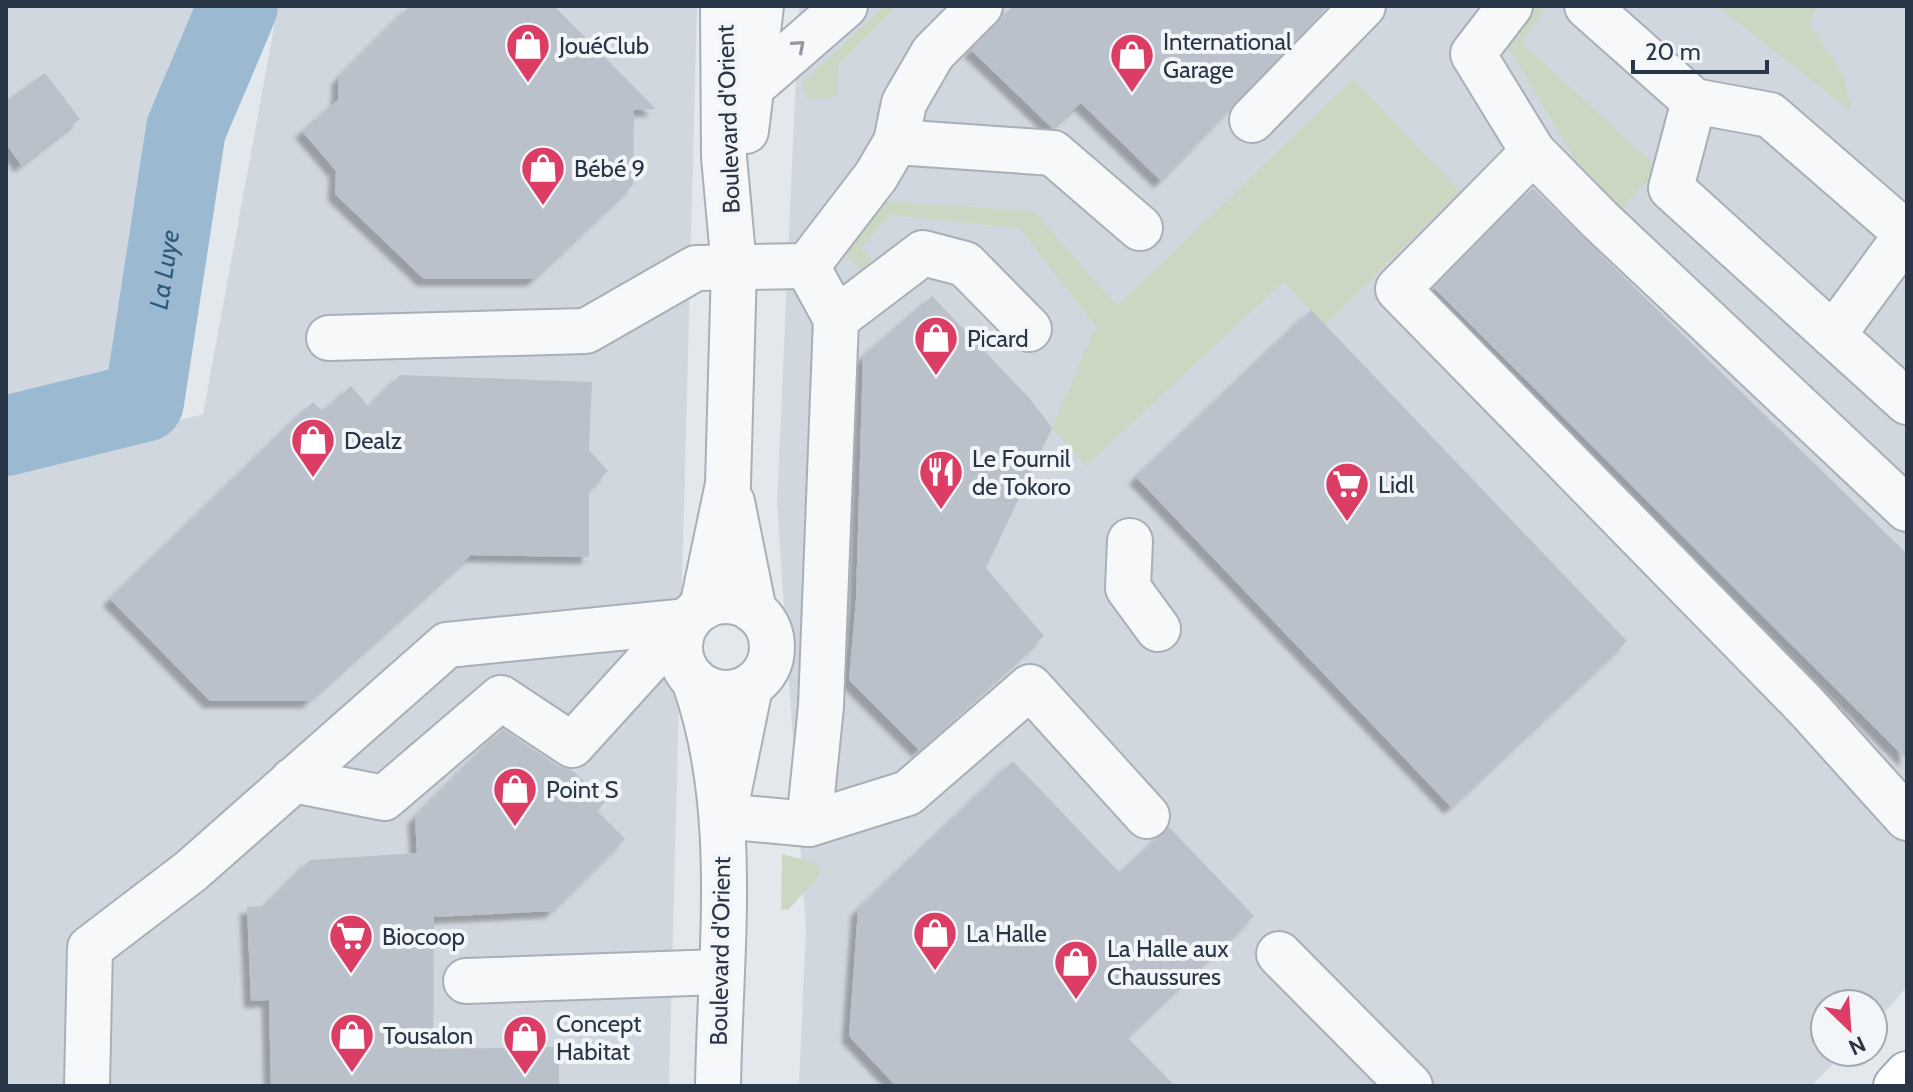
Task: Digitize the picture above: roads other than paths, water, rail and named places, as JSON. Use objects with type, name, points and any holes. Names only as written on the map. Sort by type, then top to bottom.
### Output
[{"type":"main road","points":[[1896,1086],[1907,1074]]},
{"type":"street","name":"Boulevard d'Orient","points":[[723,6],[724,157],[733,250]]},
{"type":"street","name":"Boulevard d'Orient","points":[[754,611],[728,484],[733,250],[761,6]]},
{"type":"street","points":[[753,86],[845,6]]},
{"type":"street","points":[[807,266],[876,176],[896,142],[904,103],[933,53],[980,6]]},
{"type":"street","points":[[1252,120],[1363,6]]},
{"type":"street","points":[[1510,6],[1473,54],[1533,152],[1610,230],[1907,509]]},
{"type":"street","points":[[1587,6],[1694,101],[1770,115],[1907,234],[1833,335]]},
{"type":"street","points":[[1694,101],[1671,188],[1907,402]]},
{"type":"street","points":[[896,142],[1053,153],[1140,228]]},
{"type":"street","points":[[1533,152],[1398,289],[1806,706],[1907,818]]},
{"type":"street","points":[[329,338],[586,331],[733,250],[807,266],[836,319],[821,706],[809,824]]},
{"type":"street","points":[[836,319],[923,253],[965,264],[1029,329]]},
{"type":"street","name":"Boulevard d'Orient","points":[[695,614],[728,484]]},
{"type":"street","points":[[1130,541],[1128,588],[1158,629]]},
{"type":"street","points":[[87,1086],[90,948],[191,871],[447,645],[502,641],[695,614],[728,600],[754,611],[771,634],[772,649],[769,664],[750,687],[727,694],[703,688],[676,667],[502,641]]},
{"type":"street","points":[[293,780],[384,798],[501,698],[572,745],[676,667],[680,641],[695,614]]},
{"type":"street","name":"Boulevard d'Orient","points":[[676,667],[707,719],[723,816]]},
{"type":"street","name":"Boulevard d'Orient","points":[[718,1086],[723,816],[750,687]]},
{"type":"street","points":[[723,816],[809,824],[908,793],[1030,687],[1147,816]]},
{"type":"street","points":[[1279,954],[1410,1086]]},
{"type":"street","points":[[466,981],[719,972]]},
{"type":"waterway","name":"La Luye","points":[[6,436],[144,402],[186,129],[238,6]]},
{"type":"place","name":"JouéClub","points":[[528,84]]},
{"type":"place","name":"International Garage","points":[[1132,94]]},
{"type":"place","name":"Bébé 9","points":[[543,207]]},
{"type":"place","name":"Picard","points":[[936,377]]},
{"type":"place","name":"Dealz","points":[[313,479]]},
{"type":"place","name":"Le Fournil de Tokoro","points":[[941,511]]},
{"type":"place","name":"Lidl","points":[[1347,523]]},
{"type":"place","name":"Point S","points":[[515,828]]},
{"type":"place","name":"La Halle","points":[[935,972]]},
{"type":"place","name":"Biocoop","points":[[351,975]]},
{"type":"place","name":"La Halle aux Chaussures","points":[[1076,1001]]},
{"type":"place","name":"Tousalon","points":[[352,1074]]},
{"type":"place","name":"Concept Habitat","points":[[525,1076]]}]
